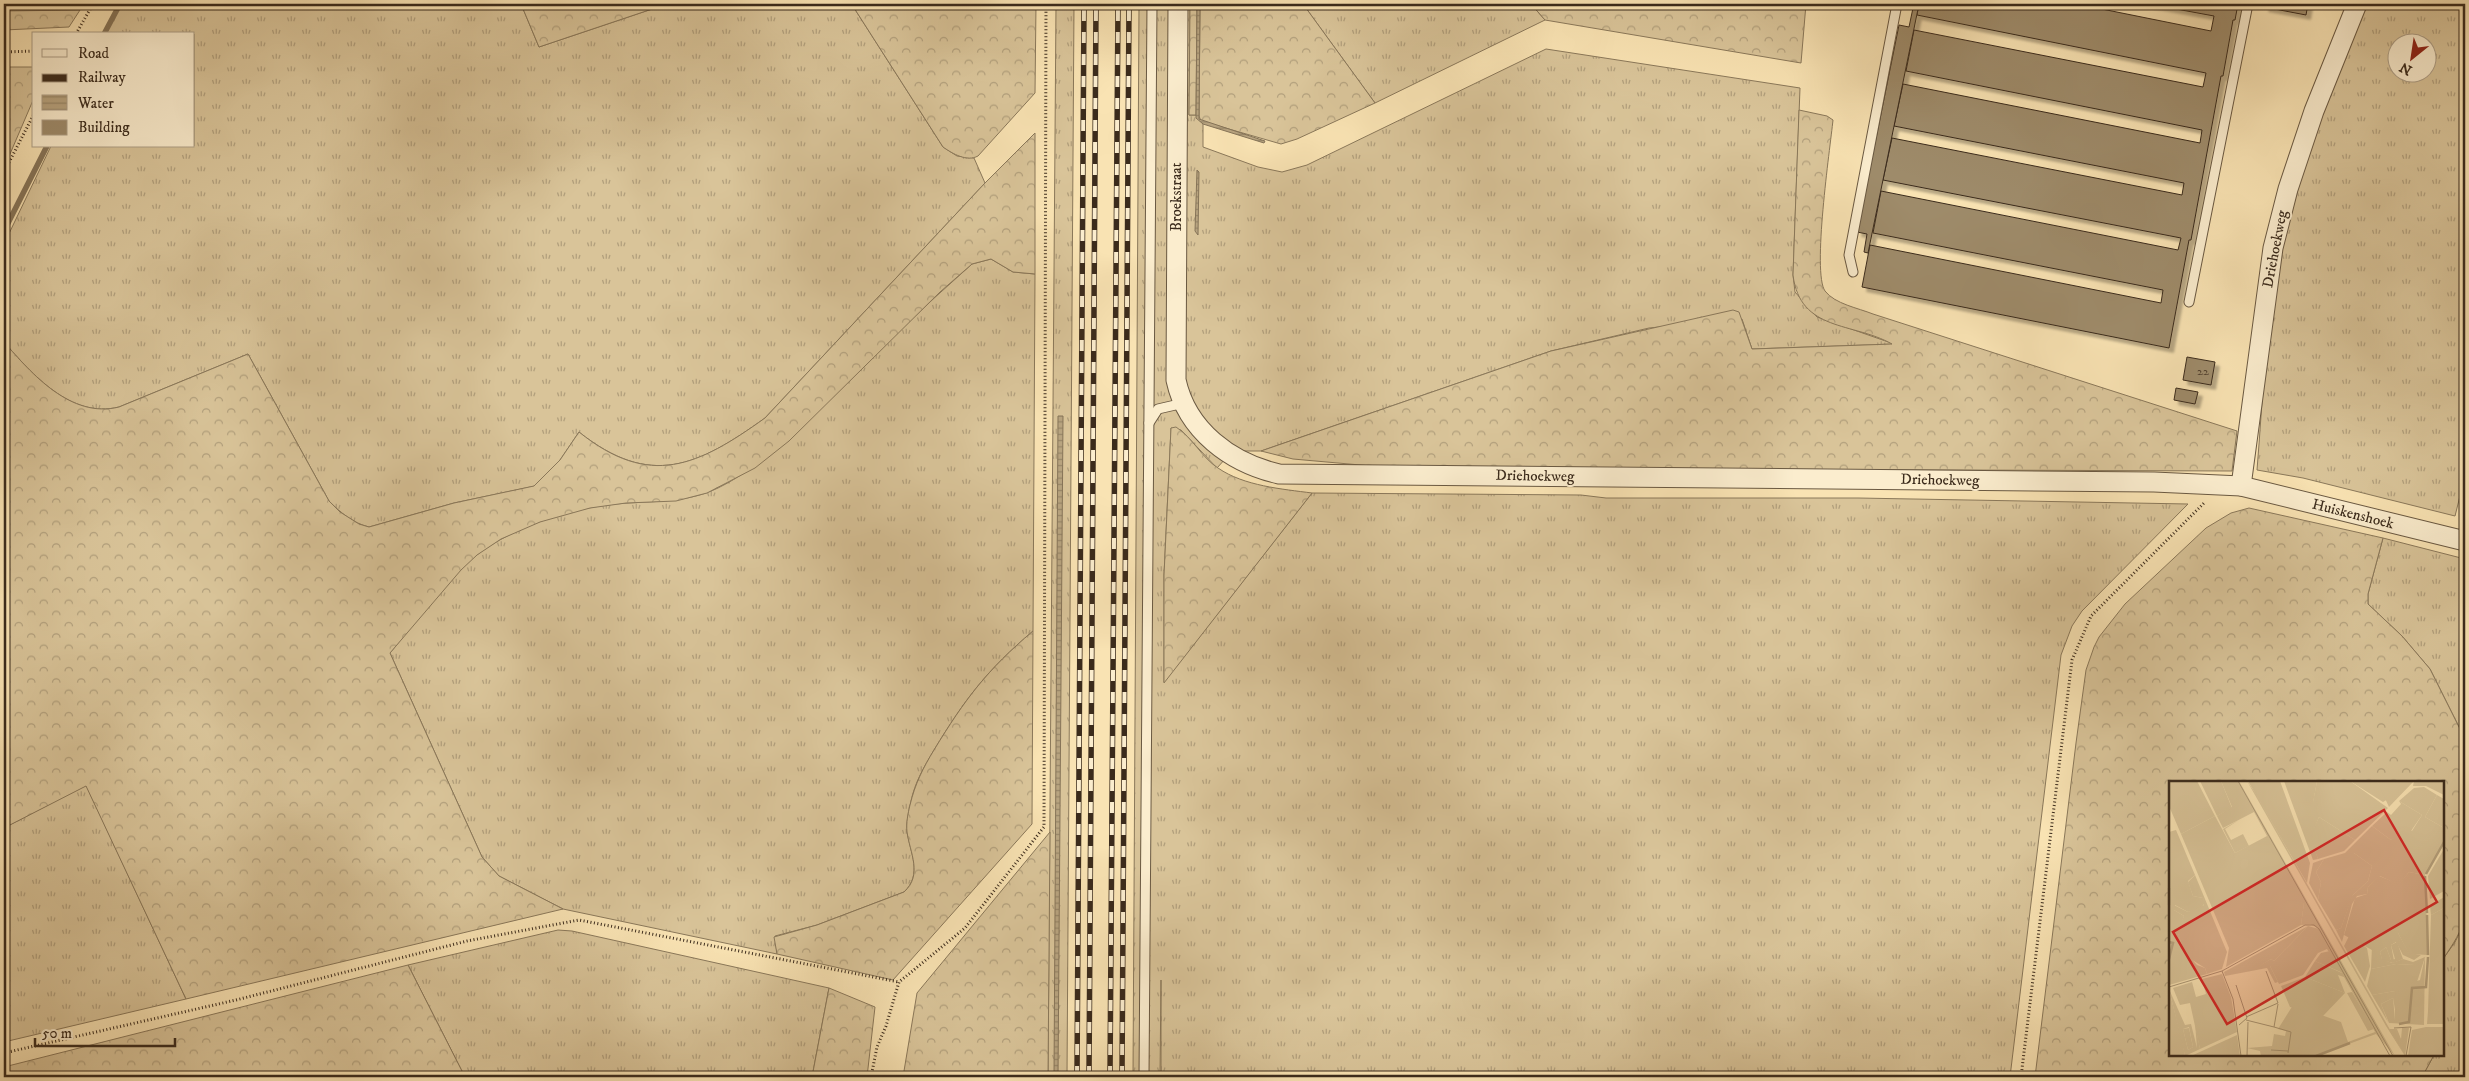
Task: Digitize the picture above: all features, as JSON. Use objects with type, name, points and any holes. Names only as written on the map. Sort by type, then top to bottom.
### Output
[{"type":"street","name":"Broekstraat","points":[[1178,4],[1175,368],[1181,397]]},
{"type":"street","name":"Driehoekweg","points":[[1181,397],[1202,431],[1229,455],[1256,469],[1279,474],[2144,482],[2240,486],[2273,248],[2288,189],[2314,111],[2357,4]]},
{"type":"street","name":"Huiskenshoek","points":[[2240,486],[2465,541]]},
{"type":"lane","points":[[1144,1077],[1152,4]]},
{"type":"lane","points":[[1853,272],[1849,255],[1898,4]]},
{"type":"lane","points":[[2189,302],[2248,4]]},
{"type":"lane","points":[[1148,431],[1150,420],[1158,409],[1181,397]]},
{"type":"path","points":[[77,32],[93,4]]},
{"type":"path","points":[[871,1077],[877,1047],[886,1026],[899,982],[965,928],[1044,826],[1046,632],[1046,4]]},
{"type":"path","points":[[4,52],[32,51]]},
{"type":"path","points":[[4,172],[32,118]]},
{"type":"path","points":[[2021,1077],[2072,660],[2091,616],[2210,498]]},
{"type":"path","points":[[4,1053],[236,1000],[467,941],[579,920],[899,982]]},
{"type":"green space","points":[[4,4],[83,4],[80,10],[4,11]]},
{"type":"green space","points":[[121,4],[521,4],[539,47],[667,4],[853,4],[943,147],[957,156],[974,158],[985,183],[765,418],[718,448],[696,459],[674,464],[652,465],[629,461],[605,450],[579,432],[560,460],[535,486],[454,503],[369,527],[348,517],[329,501],[248,354],[119,407],[101,409],[69,400],[54,391],[40,380],[4,342],[4,244],[50,148],[195,148],[195,32],[107,32]]},
{"type":"green space","points":[[521,4],[667,4],[539,47]]},
{"type":"green space","points":[[853,4],[1036,4],[1035,93],[978,156],[965,158],[956,155],[943,147]]},
{"type":"green space","points":[[1056,4],[1074,4],[1067,1077],[1048,1077]]},
{"type":"green space","points":[[1139,4],[1174,4],[1171,368],[1226,458],[1217,468],[1181,430],[1171,428],[1164,575],[1164,682],[1312,493],[1581,495],[1606,498],[1858,498],[2188,504],[2082,611],[2072,626],[2061,655],[2010,1077],[1161,1077],[1161,980],[1160,1077],[1133,1077]]},
{"type":"green space","points":[[1182,4],[1190,4],[1189,115],[1196,115],[1203,124],[1203,147],[1258,167],[1282,172],[1307,165],[1546,49],[1800,88],[1793,275],[1795,292],[1817,317],[1894,344],[1752,349],[1742,319],[1649,328],[1551,351],[1261,451],[1232,451],[1223,445],[1183,389]]},
{"type":"green space","points":[[1190,4],[1197,4],[1196,115],[1189,115]]},
{"type":"green space","points":[[1200,4],[1303,4],[1375,103],[1297,139],[1281,144],[1201,121],[1199,116]]},
{"type":"green space","points":[[1303,4],[1531,4],[1545,20],[1375,103]]},
{"type":"green space","points":[[1531,4],[1806,4],[1801,63],[1545,20]]},
{"type":"green space","points":[[2366,4],[2465,4],[2465,476],[2455,516],[2303,478],[2257,470],[2268,335],[2280,255],[2297,191],[2329,97]]},
{"type":"green space","points":[[80,10],[69,27],[4,30],[4,11]]},
{"type":"green space","points":[[4,67],[32,67],[32,103],[4,168]]},
{"type":"green space","points":[[1799,110],[1827,116],[1833,120],[1823,209],[1820,260],[1821,279],[1825,291],[1829,295],[1841,302],[1873,314],[2237,431],[2232,471],[1394,468],[1293,459],[1261,451],[1551,351],[1733,310],[1739,312],[1752,349],[1892,344],[1877,337],[1830,323],[1817,316],[1806,307],[1798,293],[1793,275]]},
{"type":"green space","points":[[1035,133],[1035,274],[1013,272],[991,259],[972,264],[940,292],[789,441],[755,468],[707,493],[676,501],[626,503],[590,508],[540,522],[501,539],[477,555],[461,570],[390,653],[482,857],[499,876],[563,909],[186,999],[86,786],[4,828],[4,342],[40,380],[54,391],[69,400],[101,409],[119,407],[248,354],[329,501],[340,512],[359,524],[369,527],[454,503],[534,486],[560,460],[579,432],[605,450],[629,461],[651,465],[674,464],[695,459],[741,435],[765,418],[985,183]]},
{"type":"green space","points":[[991,259],[1013,272],[1035,274],[1033,631],[1002,659],[967,700],[945,732],[920,775],[913,794],[907,824],[914,863],[913,878],[910,885],[904,892],[817,925],[775,936],[777,954],[563,909],[499,876],[482,857],[390,653],[455,575],[478,554],[507,536],[556,516],[607,505],[677,500],[705,493],[734,480],[762,460],[788,437],[972,264]]},
{"type":"green space","points":[[1176,427],[1212,464],[1228,474],[1264,486],[1312,493],[1164,683],[1164,575],[1171,428]]},
{"type":"green space","points":[[2249,508],[2383,538],[2368,594],[2368,604],[2402,636],[2430,669],[2465,739],[2465,914],[2454,943],[2444,958],[2444,781],[2169,781],[2169,1056],[2433,1056],[2422,1077],[2035,1077],[2086,670],[2099,637],[2125,604],[2206,528],[2231,513]]},
{"type":"green space","points":[[2383,538],[2465,559],[2465,739],[2430,669],[2402,636],[2368,604],[2368,594]]},
{"type":"green space","points":[[1033,631],[1032,824],[893,980],[777,954],[774,937],[817,925],[904,892],[910,885],[913,878],[914,864],[907,832],[907,818],[914,790],[923,770],[945,732],[978,686],[1002,659]]},
{"type":"green space","points":[[86,785],[186,999],[4,1042],[4,828]]},
{"type":"green space","points":[[1050,832],[1048,1077],[903,1077],[917,993]]},
{"type":"green space","points":[[2465,914],[2465,1077],[2422,1077],[2433,1056],[2444,1056],[2444,958],[2463,926]]},
{"type":"green space","points":[[558,930],[572,931],[829,988],[812,1077],[465,1077],[408,965]]},
{"type":"green space","points":[[408,965],[465,1077],[4,1077],[4,1067]]},
{"type":"green space","points":[[829,988],[875,1007],[867,1077],[812,1077]]},
{"type":"water","points":[[1197,4],[1200,4],[1199,119],[1265,141],[1264,143],[1203,124],[1196,118]]},
{"type":"water","points":[[1197,170],[1199,172],[1198,235],[1195,231]]},
{"type":"water","points":[[1058,416],[1063,416],[1058,1077],[1054,1077]]},
{"type":"building","points":[[1919,4],[2077,4],[2211,31],[2214,16],[2149,4],[2238,4],[2235,20],[2233,20],[2223,76],[2221,76],[2169,348],[1862,287],[1870,245],[2161,303],[2163,290],[1873,233],[1881,191],[2178,250],[2181,238],[1883,180],[1892,138],[2182,195],[2184,183],[1894,126],[1903,84],[2200,143],[2202,130],[1906,71],[1914,30],[2203,87],[2206,73],[1917,15]]},
{"type":"building","points":[[2265,4],[2308,4],[2306,15],[2264,7]]},
{"type":"building","points":[[1913,8],[1918,9],[1868,253],[1864,252],[1867,234],[1857,232],[1899,25],[1909,27]]},
{"type":"building","points":[[2187,357],[2215,362],[2211,385],[2183,380]]},
{"type":"building","points":[[2176,388],[2198,392],[2195,404],[2174,400]]},
{"type":"waterway","points":[[105,32],[120,4]]},
{"type":"waterway","points":[[4,231],[46,148]]},
{"type":"railway","points":[[1077,1077],[1084,4]]},
{"type":"railway","points":[[1089,1077],[1096,4]]},
{"type":"railway","points":[[1110,1077],[1118,4]]},
{"type":"railway","points":[[1122,1077],[1129,4]]}]
